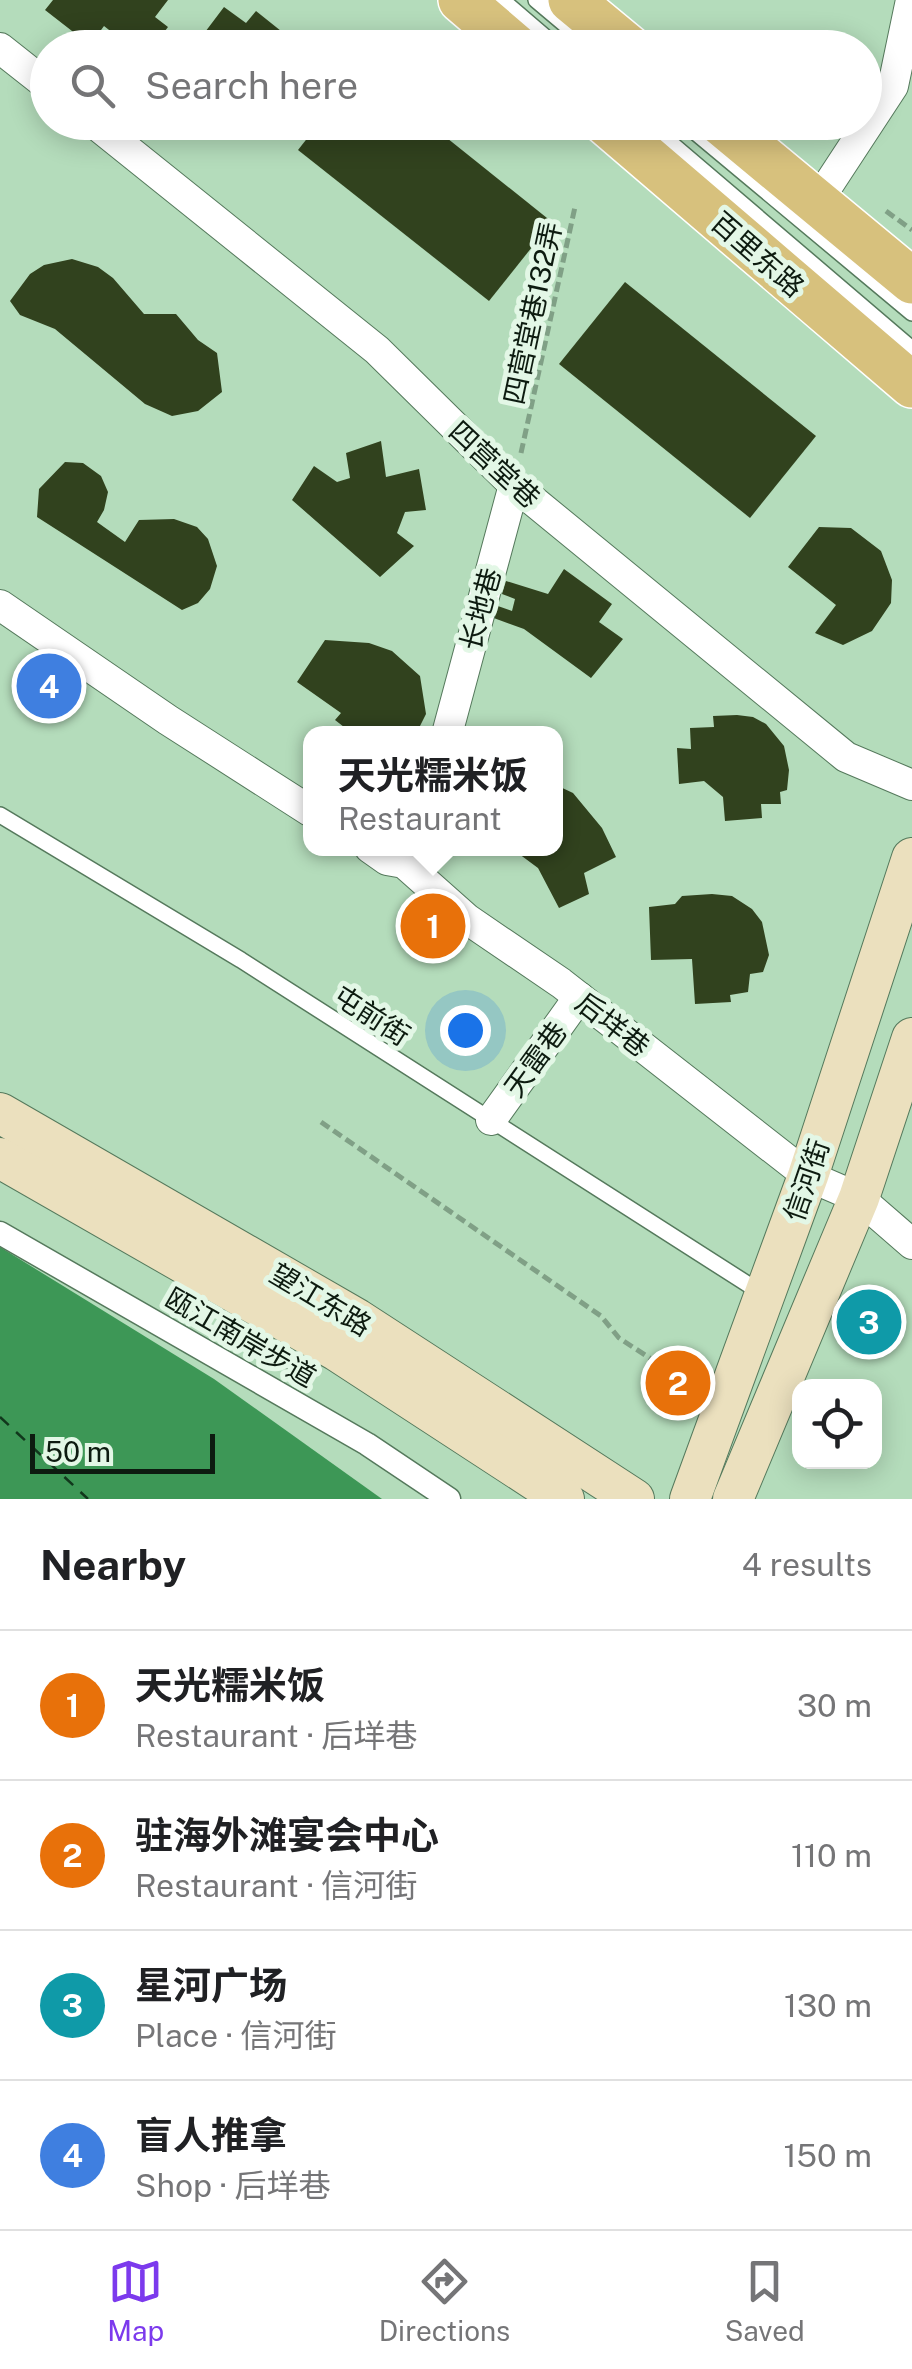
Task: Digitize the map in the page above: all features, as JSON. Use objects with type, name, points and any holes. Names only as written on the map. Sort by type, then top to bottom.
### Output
[{"type":"main road","points":[[462,0],[496,30]]},
{"type":"main road","points":[[570,0],[606,30]]},
{"type":"main road","name":"百里东路","points":[[626,140],[912,385]]},
{"type":"main road","points":[[742,140],[912,281]]},
{"type":"main road","name":"信河街","points":[[690,1499],[808,1176],[912,858]]},
{"type":"main road","name":"信河街","points":[[733,1499],[859,1198],[912,1038]]},
{"type":"main road","name":"望江东路","points":[[0,1114],[357,1319],[634,1499]]},
{"type":"main road","name":"望江东路","points":[[0,1158],[337,1351],[564,1499]]},
{"type":"street","points":[[882,104],[894,86],[911,0]]},
{"type":"street","points":[[0,48],[30,72]]},
{"type":"street","name":"四营堂巷","points":[[114,140],[377,350],[514,485],[846,758],[912,785]]},
{"type":"street","points":[[818,202],[859,140]]},
{"type":"street","name":"长地巷","points":[[449,726],[514,485]]},
{"type":"street","points":[[0,606],[303,807]]},
{"type":"street","name":"后垟巷","points":[[381,856],[387,860],[409,856],[467,920],[579,997],[808,1176],[859,1198],[912,1244]]},
{"type":"street","name":"天雷巷","points":[[492,1120],[579,997]]},
{"type":"street","name":"瓯江南岸步道","points":[[0,1233],[367,1444],[449,1499]]},
{"type":"lane","points":[[502,0],[537,30]]},
{"type":"lane","points":[[536,0],[572,30]]},
{"type":"lane","points":[[667,140],[912,349]]},
{"type":"lane","points":[[705,140],[912,312]]},
{"type":"lane","name":"屯前街","points":[[0,815],[241,960],[765,1295]]},
{"type":"path","name":"四营堂巷132弄","points":[[514,485],[575,207]]},
{"type":"path","points":[[321,1122],[602,1316],[619,1338],[724,1406]]},
{"type":"shaded area","points":[[0,1247],[214,1379],[382,1499],[0,1499]]},
{"type":"building","points":[[53,0],[168,0],[155,17],[168,27],[71,30],[45,10]]},
{"type":"building","points":[[224,7],[246,23],[256,11],[280,30],[207,30]]},
{"type":"building","points":[[306,140],[450,140],[552,222],[489,301],[298,150]]},
{"type":"building","points":[[72,259],[98,267],[113,278],[144,314],[176,314],[198,340],[217,353],[222,392],[198,411],[172,416],[145,404],[55,329],[20,315],[10,301],[30,274],[44,265]]},
{"type":"building","points":[[625,282],[816,436],[750,518],[559,364]]},
{"type":"building","points":[[381,441],[386,477],[419,469],[426,510],[405,512],[397,533],[414,546],[380,577],[292,500],[314,466],[337,482],[350,478],[346,453]]},
{"type":"building","points":[[65,462],[83,463],[101,476],[108,492],[97,522],[125,542],[139,520],[174,519],[197,527],[208,539],[217,566],[210,589],[198,603],[182,610],[37,517],[39,489]]},
{"type":"building","points":[[819,527],[851,528],[881,551],[892,580],[891,603],[872,631],[843,645],[815,633],[836,605],[788,567]]},
{"type":"building","points":[[564,569],[612,604],[599,622],[623,639],[591,678],[524,629],[491,617],[495,605],[512,611],[515,599],[502,594],[506,581],[548,594]]},
{"type":"building","points":[[325,640],[369,643],[392,651],[420,676],[426,714],[420,726],[343,726],[335,720],[341,713],[297,682]]},
{"type":"building","points":[[737,715],[766,724],[784,746],[789,770],[787,790],[780,792],[781,804],[761,804],[762,818],[725,821],[723,797],[704,781],[679,784],[677,748],[691,749],[690,728],[714,727],[713,716]]},
{"type":"building","points":[[563,788],[573,793],[602,828],[616,857],[584,873],[589,894],[559,908],[538,868],[522,856],[563,856]]},
{"type":"building","points":[[682,896],[732,896],[752,909],[762,922],[769,955],[763,972],[750,974],[748,992],[730,995],[731,1002],[695,1004],[692,959],[651,960],[649,907],[675,904]]},
{"type":"ferry route","points":[[0,1417],[88,1499]]},
{"type":"place","name":"盲人推拿","points":[[49,686]]},
{"type":"place","name":"天光糯米饭","points":[[433,926]]},
{"type":"place","name":"星河广场","points":[[869,1322]]},
{"type":"place","name":"驻海外滩宴会中心","points":[[678,1383]]}]
